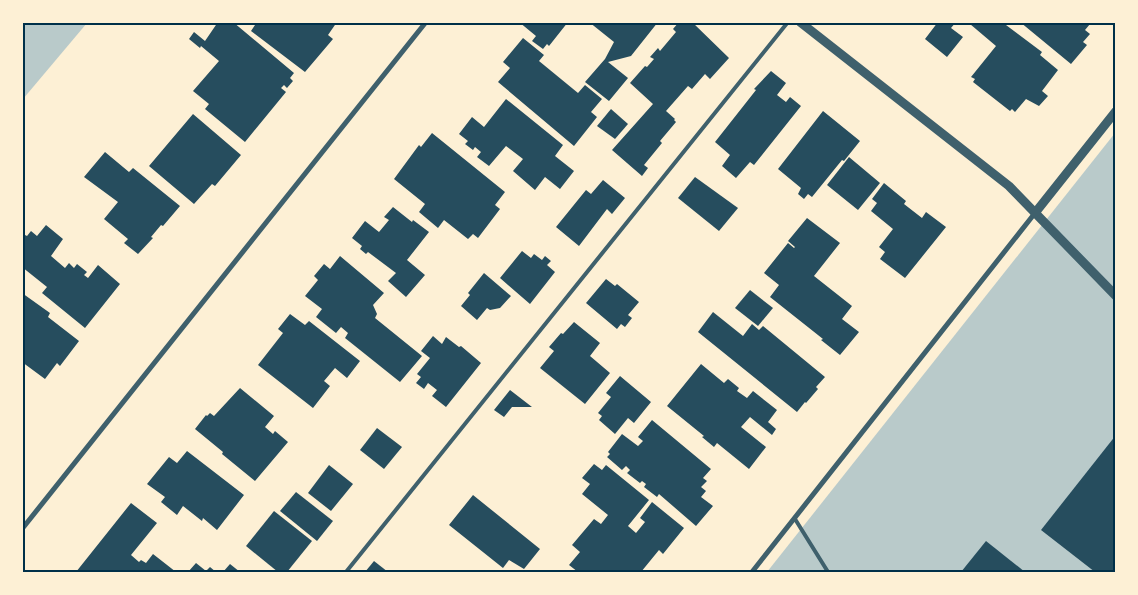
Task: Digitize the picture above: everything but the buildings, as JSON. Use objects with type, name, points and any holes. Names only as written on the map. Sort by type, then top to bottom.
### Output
[{"type":"street","points":[[22,529],[426,22]]},
{"type":"street","points":[[800,22],[1009,186],[1116,296]]},
{"type":"street","points":[[752,572],[1116,111]]},
{"type":"lane","points":[[346,572],[788,22]]},
{"type":"lane","points":[[795,518],[828,572]]},
{"type":"shaded area","points":[[22,23],[87,23],[23,99]]},
{"type":"shaded area","points":[[1115,133],[1115,572],[767,572]]}]
